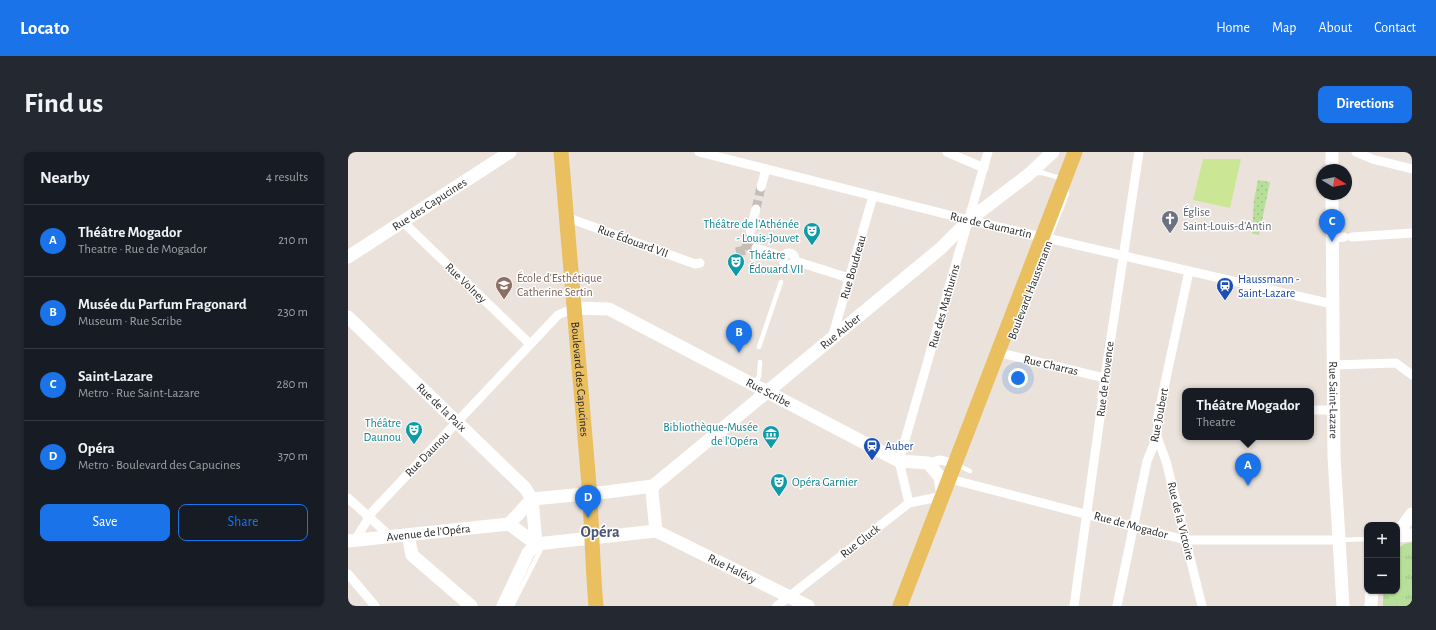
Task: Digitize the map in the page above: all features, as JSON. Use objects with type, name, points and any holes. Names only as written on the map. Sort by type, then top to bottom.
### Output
[{"type":"main road","name":"Rue des Capucines","points":[[348,257],[510,152]]},
{"type":"main road","name":"Boulevard des Capucines","points":[[561,152],[590,494],[592,538],[591,556],[596,606]]},
{"type":"main road","name":"Rue Auber","points":[[653,486],[766,391],[940,249],[969,220],[1028,175],[1053,152]]},
{"type":"main road","name":"Boulevard Haussmann","points":[[900,606],[982,396],[1003,353],[1047,240],[1065,179],[1075,152]]},
{"type":"main road","points":[[1332,152],[1332,164]]},
{"type":"main road","name":"Rue Saint-Lazare","points":[[1334,200],[1343,237],[1332,304],[1334,456],[1343,606]]},
{"type":"main road","name":"Rue Scribe","points":[[574,308],[609,309],[899,460],[928,462]]},
{"type":"main road","name":"Rue de la Paix","points":[[348,317],[458,421],[525,488],[532,499]]},
{"type":"main road","points":[[928,462],[940,477],[943,496]]},
{"type":"main road","points":[[503,606],[528,553],[540,543],[656,531],[653,486],[590,494],[532,499],[509,524],[540,543]]},
{"type":"main road","points":[[532,499],[540,543]]},
{"type":"main road","points":[[1400,531],[1412,514]]},
{"type":"main road","name":"Avenue de l'Opéra","points":[[352,540],[509,524]]},
{"type":"main road","name":"Rue Halévy","points":[[656,531],[808,606]]},
{"type":"main road","points":[[408,535],[412,555],[472,606]]},
{"type":"main road","points":[[1400,535],[1412,535]]},
{"type":"main road","points":[[1371,606],[1372,594]]},
{"type":"street","name":"Rue de Caumartin","points":[[699,152],[1047,240],[1124,255],[1332,304]]},
{"type":"street","points":[[947,152],[984,168]]},
{"type":"street","name":"Rue des Mathurins","points":[[899,460],[988,152]]},
{"type":"street","name":"Rue de Provence","points":[[1074,606],[1104,378],[1139,152]]},
{"type":"street","points":[[1356,152],[1377,161],[1412,169]]},
{"type":"street","points":[[761,187],[766,169]]},
{"type":"street","name":"Rue Boudreau","points":[[832,338],[874,196]]},
{"type":"street","points":[[750,232],[756,209]]},
{"type":"street","name":"Rue Édouard VII","points":[[566,217],[695,264],[700,263]]},
{"type":"street","name":"Rue Volney","points":[[402,221],[530,344]]},
{"type":"street","points":[[1343,237],[1412,233]]},
{"type":"street","points":[[756,248],[783,257],[785,254],[791,253],[795,257],[795,261],[849,278]]},
{"type":"street","name":"Rue Joubert","points":[[1117,606],[1147,461],[1157,437],[1158,416],[1190,271]]},
{"type":"street","name":"Rue Daunou","points":[[352,540],[369,516],[530,344],[558,315],[574,308]]},
{"type":"street","name":"Rue Charras","points":[[1003,353],[1104,378]]},
{"type":"street","points":[[1333,364],[1396,363],[1412,375]]},
{"type":"street","points":[[1314,410],[1333,410]]},
{"type":"street","name":"Rue de la Victoire","points":[[1157,437],[1165,458],[1202,606]]},
{"type":"street","points":[[899,460],[908,504],[927,501],[943,496]]},
{"type":"street","points":[[928,462],[941,460],[956,464]]},
{"type":"street","name":"Rue de Mogador","points":[[950,479],[1185,540],[1340,540]]},
{"type":"street","points":[[348,498],[390,536]]},
{"type":"street","name":"Rue Gluck","points":[[777,606],[908,504]]},
{"type":"street","points":[[348,574],[375,606]]},
{"type":"lane","points":[[1028,175],[1038,172],[1065,179]]},
{"type":"lane","points":[[759,347],[781,282]]},
{"type":"lane","points":[[753,384],[759,377],[760,362]]},
{"type":"lane","name":"Boulevard Haussmann","points":[[982,396],[993,385]]},
{"type":"lane","points":[[956,464],[970,471]]},
{"type":"lane","points":[[1340,540],[1364,539]]},
{"type":"lane","points":[[512,606],[536,555],[540,543]]},
{"type":"green space","points":[[1203,159],[1241,159],[1230,208],[1193,200]]},
{"type":"green space","points":[[1258,180],[1270,182],[1259,235],[1252,233],[1254,200]]},
{"type":"green space","points":[[1412,542],[1412,606],[1383,606],[1383,594],[1400,594],[1400,547],[1404,544]]},
{"type":"tunnel","points":[[756,209],[761,187]]},
{"type":"tunnel","points":[[745,250],[750,232]]},
{"type":"tunnel","points":[[736,252],[756,248]]},
{"type":"place","name":"Église Saint-Louis-d'Antin","points":[[1170,234]]},
{"type":"place","name":"Saint-Lazare","points":[[1332,242]]},
{"type":"place","name":"Théâtre de l'Athénée - Louis-Jouvet","points":[[812,246]]},
{"type":"place","name":"Théâtre Édouard VII","points":[[736,277]]},
{"type":"place","name":"École d'Esthétique Catherine Sertin","points":[[504,300]]},
{"type":"place","name":"Haussmann - Saint-Lazare","points":[[1225,301]]},
{"type":"place","name":"Musée du Parfum Fragonard","points":[[739,353]]},
{"type":"place","name":"Théâtre Daunou","points":[[414,445]]},
{"type":"place","name":"Bibliothèque-Musée de l'Opéra","points":[[771,449]]},
{"type":"place","name":"Auber","points":[[872,461]]},
{"type":"place","name":"Théâtre Mogador","points":[[1248,486]]},
{"type":"place","name":"Opéra Garnier","points":[[779,497]]},
{"type":"place","name":"Opéra","points":[[588,518]]},
{"type":"district","name":"Opéra","points":[[600,531]]}]
